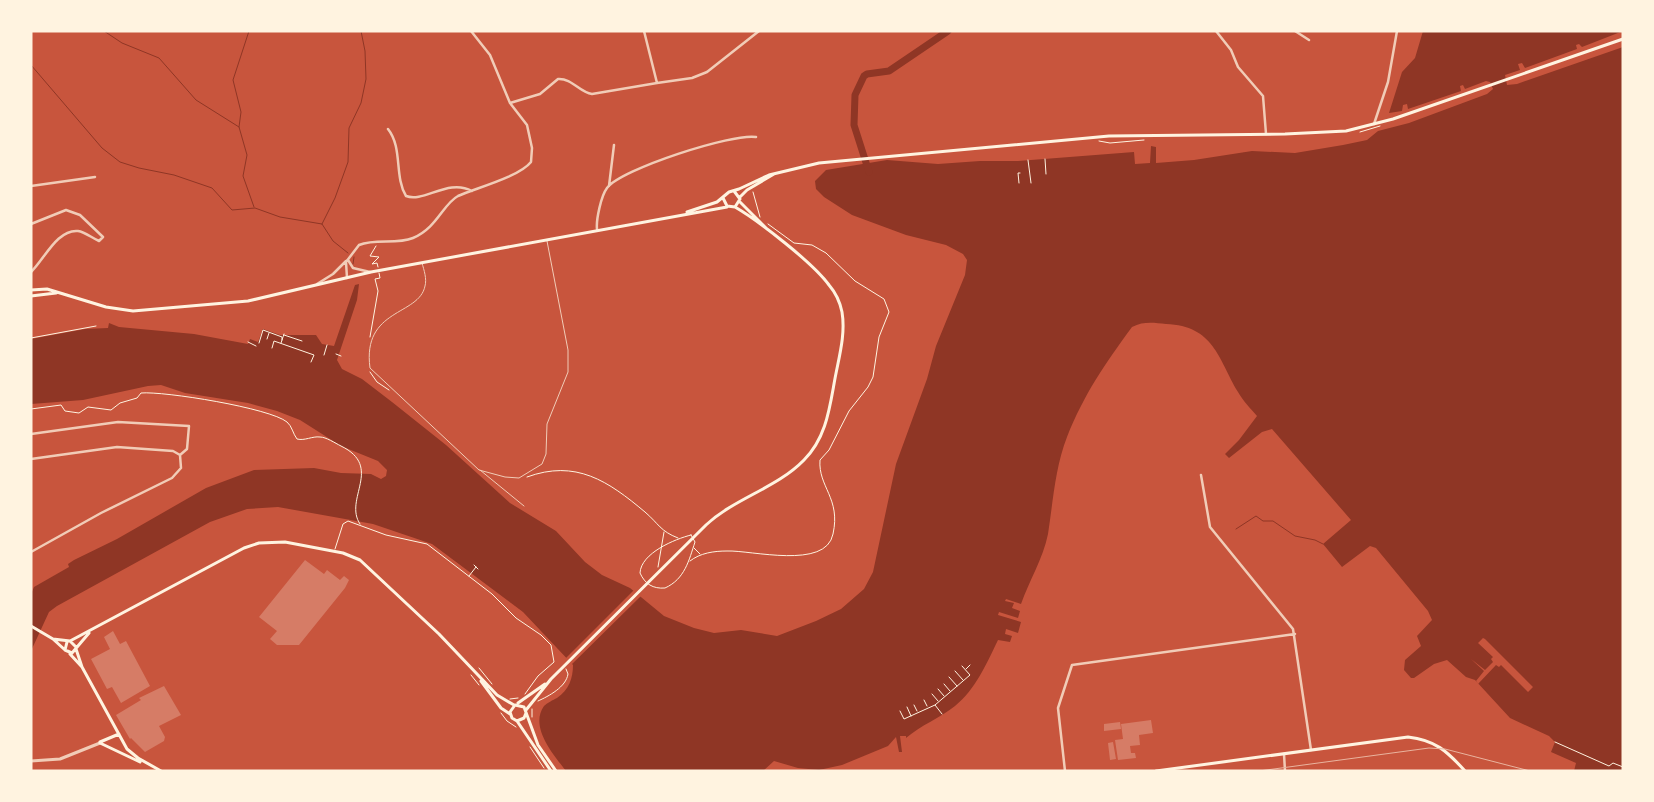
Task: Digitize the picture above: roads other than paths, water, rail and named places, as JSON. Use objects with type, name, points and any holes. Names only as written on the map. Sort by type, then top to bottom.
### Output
[{"type":"main road","points":[[687,212],[723,198],[726,193],[775,174],[808,164],[1109,136],[1322,133],[1374,125],[1623,39]]},
{"type":"main road","points":[[736,207],[740,202],[740,197],[747,190],[775,174]]},
{"type":"main road","points":[[734,191],[740,197]]},
{"type":"main road","points":[[723,198],[727,206]]},
{"type":"main road","points":[[517,721],[524,718],[526,712],[551,679],[714,517],[801,463],[817,444],[826,426],[842,344],[843,325],[841,309],[834,292],[824,278],[768,230],[740,202]]},
{"type":"main road","points":[[31,290],[47,290],[106,307],[141,312],[194,304],[248,301],[378,270],[727,206],[736,207],[768,230]]},
{"type":"main road","points":[[31,296],[56,293]]},
{"type":"main road","points":[[65,650],[69,642],[89,633],[244,548],[259,543],[285,542],[334,552],[354,557],[371,568],[497,695],[515,705],[522,705],[538,745],[556,771]]},
{"type":"main road","points":[[31,626],[53,639],[82,667]]},
{"type":"main road","points":[[70,654],[89,633]]},
{"type":"main road","points":[[53,639],[69,642],[76,648],[82,667],[118,734],[131,752],[142,761],[161,771]]},
{"type":"main road","points":[[473,669],[502,708],[517,721],[551,771]]},
{"type":"main road","points":[[510,714],[515,705],[551,679]]},
{"type":"main road","points":[[100,743],[118,734]]},
{"type":"main road","points":[[1156,771],[1408,737],[1423,738],[1445,749],[1465,771]]},
{"type":"main road","points":[[100,743],[140,762],[142,761]]},
{"type":"street","points":[[316,285],[340,268],[359,245],[369,242],[414,237],[435,223],[455,198],[523,168],[531,162],[529,130],[510,103],[490,55],[471,31]]},
{"type":"street","points":[[644,31],[657,83]]},
{"type":"street","points":[[510,103],[540,94],[558,79],[567,80],[583,91],[595,94],[692,78],[703,74],[759,31]]},
{"type":"street","points":[[1216,31],[1231,50],[1238,67],[1263,96],[1266,134]]},
{"type":"street","points":[[1295,31],[1309,40]]},
{"type":"street","points":[[1374,125],[1388,82],[1397,31]]},
{"type":"street","points":[[388,129],[397,151],[401,182],[406,196],[415,197],[449,187],[472,191]]},
{"type":"street","points":[[597,229],[604,193],[609,186],[648,164],[739,137],[756,137]]},
{"type":"street","points":[[609,186],[614,145]]},
{"type":"street","points":[[31,186],[94,177]]},
{"type":"street","points":[[31,224],[66,210],[80,215],[102,238],[100,241],[77,231],[66,234],[51,247],[31,272]]},
{"type":"street","points":[[348,259],[352,268],[370,272]]},
{"type":"street","points":[[347,278],[346,268],[348,259]]},
{"type":"street","points":[[31,434],[118,422],[189,426],[187,448],[180,455],[181,468],[175,476],[101,513],[31,552]]},
{"type":"street","points":[[31,459],[117,447],[169,450],[180,455]]},
{"type":"street","points":[[1201,475],[1210,527],[1288,621],[1295,634],[1311,750]]},
{"type":"street","points":[[1066,771],[1058,708],[1072,665],[1295,634]]},
{"type":"street","points":[[31,761],[60,759],[100,743]]},
{"type":"street","points":[[1284,754],[1286,771]]},
{"type":"lane","points":[[479,470],[505,477],[519,478],[542,464],[546,454],[547,424],[568,372],[568,350],[547,238]]},
{"type":"lane","points":[[422,262],[426,280],[422,293],[417,300],[382,322],[372,340],[370,368],[479,470],[524,506]]},
{"type":"waterway","points":[[104,31],[122,43],[159,58],[196,100],[239,127]]},
{"type":"waterway","points":[[249,31],[233,80],[241,112],[239,127],[247,155],[243,176],[254,207]]},
{"type":"waterway","points":[[322,224],[335,198],[348,162],[349,128],[361,103],[366,79],[365,51],[361,31]]},
{"type":"waterway","points":[[869,172],[854,125],[855,95],[864,76],[889,71],[948,31]]},
{"type":"waterway","points":[[31,65],[102,148],[120,162],[174,175],[212,188],[232,210],[255,208],[280,217],[322,224],[333,241],[348,253]]},
{"type":"waterway","points":[[353,264],[354,257]]},
{"type":"waterway","points":[[1236,529],[1256,516],[1263,521],[1273,521],[1295,536],[1315,540],[1323,544]]},
{"type":"railway","points":[[1259,771],[1429,748],[1445,749],[1530,771]]}]
